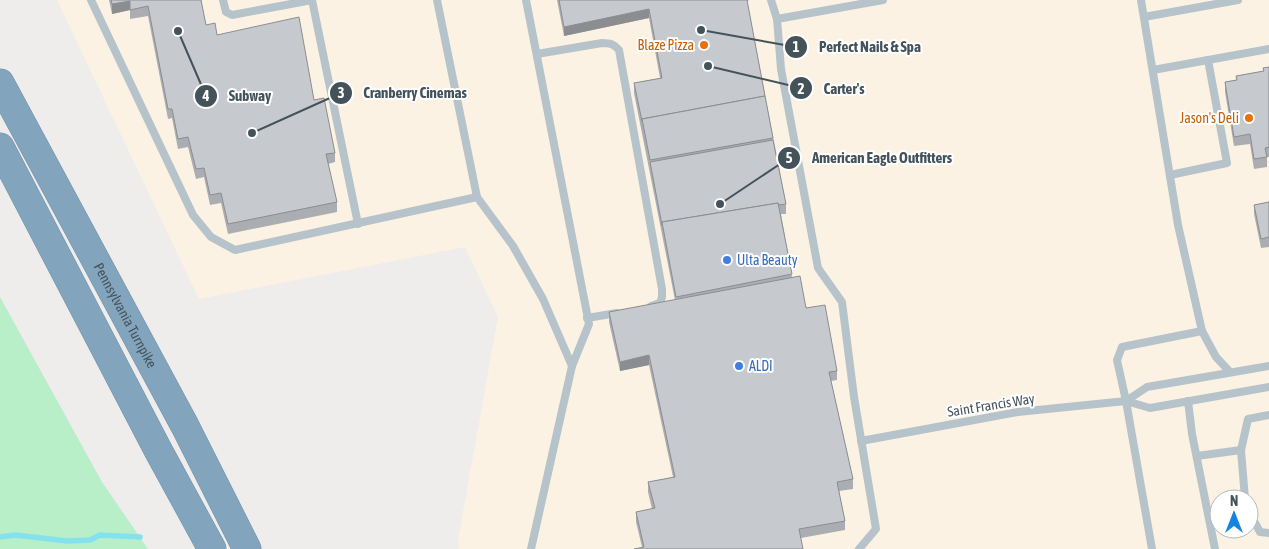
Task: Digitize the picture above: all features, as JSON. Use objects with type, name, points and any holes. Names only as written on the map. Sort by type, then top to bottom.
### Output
[{"type":"highway","name":"Pennsylvania Turnpike","points":[[0,83],[185,426],[246,549]]},
{"type":"highway","points":[[0,147],[158,450],[212,549]]},
{"type":"highway","points":[[158,450],[163,483],[194,549]]},
{"type":"lane","points":[[90,0],[193,214],[211,237],[235,250],[477,197]]},
{"type":"lane","points":[[223,0],[226,12],[232,15],[312,0],[358,224]]},
{"type":"lane","points":[[436,0],[477,197],[513,246],[543,299],[572,366]]},
{"type":"lane","points":[[526,0],[589,324],[572,366],[531,549]]},
{"type":"lane","points":[[771,0],[777,19],[781,69],[818,268],[842,302],[861,441],[876,528],[859,549]]},
{"type":"lane","points":[[777,19],[883,0]]},
{"type":"lane","points":[[1141,0],[1181,238],[1202,331],[1216,357],[1230,372]]},
{"type":"lane","points":[[1144,16],[1238,0]]},
{"type":"lane","points":[[537,54],[602,43],[616,45],[619,50],[662,289],[660,303],[644,308]]},
{"type":"lane","points":[[1153,70],[1269,49]]},
{"type":"lane","points":[[1170,175],[1227,163],[1208,60]]},
{"type":"lane","points":[[588,318],[625,311]]},
{"type":"lane","points":[[1152,549],[1126,400],[1117,360],[1122,347],[1202,331]]},
{"type":"lane","name":"Saint Francis Way","points":[[1126,400],[1146,387],[1269,366]]},
{"type":"lane","name":"Saint Francis Way","points":[[861,441],[1018,412],[1126,400],[1150,408],[1269,387]]},
{"type":"lane","points":[[1188,401],[1190,422],[1209,514]]},
{"type":"lane","points":[[1244,489],[1241,450],[1248,419],[1269,415]]},
{"type":"lane","points":[[1197,456],[1241,450]]},
{"type":"shaded area","points":[[57,0],[1269,0],[1269,549],[459,549],[458,540],[498,317],[465,247],[199,299]]},
{"type":"green space","points":[[0,297],[102,482],[148,549],[0,549]]},
{"type":"building","points":[[111,0],[201,0],[206,25],[215,23],[217,35],[299,17],[314,100],[324,98],[335,153],[326,154],[337,202],[228,224],[221,193],[210,195],[204,168],[196,169],[188,137],[178,139],[172,109],[168,109],[148,6],[130,10],[130,1],[112,4]]},
{"type":"building","points":[[559,0],[747,0],[765,96],[642,119],[642,121],[634,83],[662,78],[649,9],[564,27]]},
{"type":"building","name":"Jason's Deli","points":[[1269,67],[1269,147],[1265,148],[1267,157],[1254,159],[1250,134],[1234,137],[1225,82],[1237,80],[1236,76],[1264,71],[1263,68]]},
{"type":"building","points":[[765,96],[773,138],[650,160],[642,119]]},
{"type":"building","points":[[773,140],[786,204],[779,205],[778,203],[662,222],[662,225],[650,162]]},
{"type":"building","points":[[1269,202],[1269,237],[1261,239],[1254,205]]},
{"type":"building","name":"Ulta Beauty","points":[[778,203],[792,274],[676,297],[662,222]]},
{"type":"building","points":[[800,276],[806,308],[825,305],[837,371],[829,372],[853,479],[837,482],[845,521],[799,529],[803,549],[634,549],[644,547],[636,512],[655,508],[648,482],[675,477],[649,355],[620,362],[609,312]]},
{"type":"waterway","points":[[0,537],[15,535],[67,541],[90,540],[100,535],[140,537]]},
{"type":"place","name":"Perfect Nails & Spa","points":[[701,30]]},
{"type":"place","name":"Subway","points":[[178,31]]},
{"type":"place","name":"Blaze Pizza","points":[[704,45]]},
{"type":"place","name":"Carter's","points":[[708,66]]},
{"type":"place","name":"Jason's Deli","points":[[1249,118]]},
{"type":"place","name":"Cranberry Cinemas","points":[[252,133]]},
{"type":"place","name":"American Eagle Outfitters","points":[[720,204]]},
{"type":"place","name":"Ulta Beauty","points":[[727,260]]},
{"type":"place","name":"ALDI","points":[[739,366]]}]
